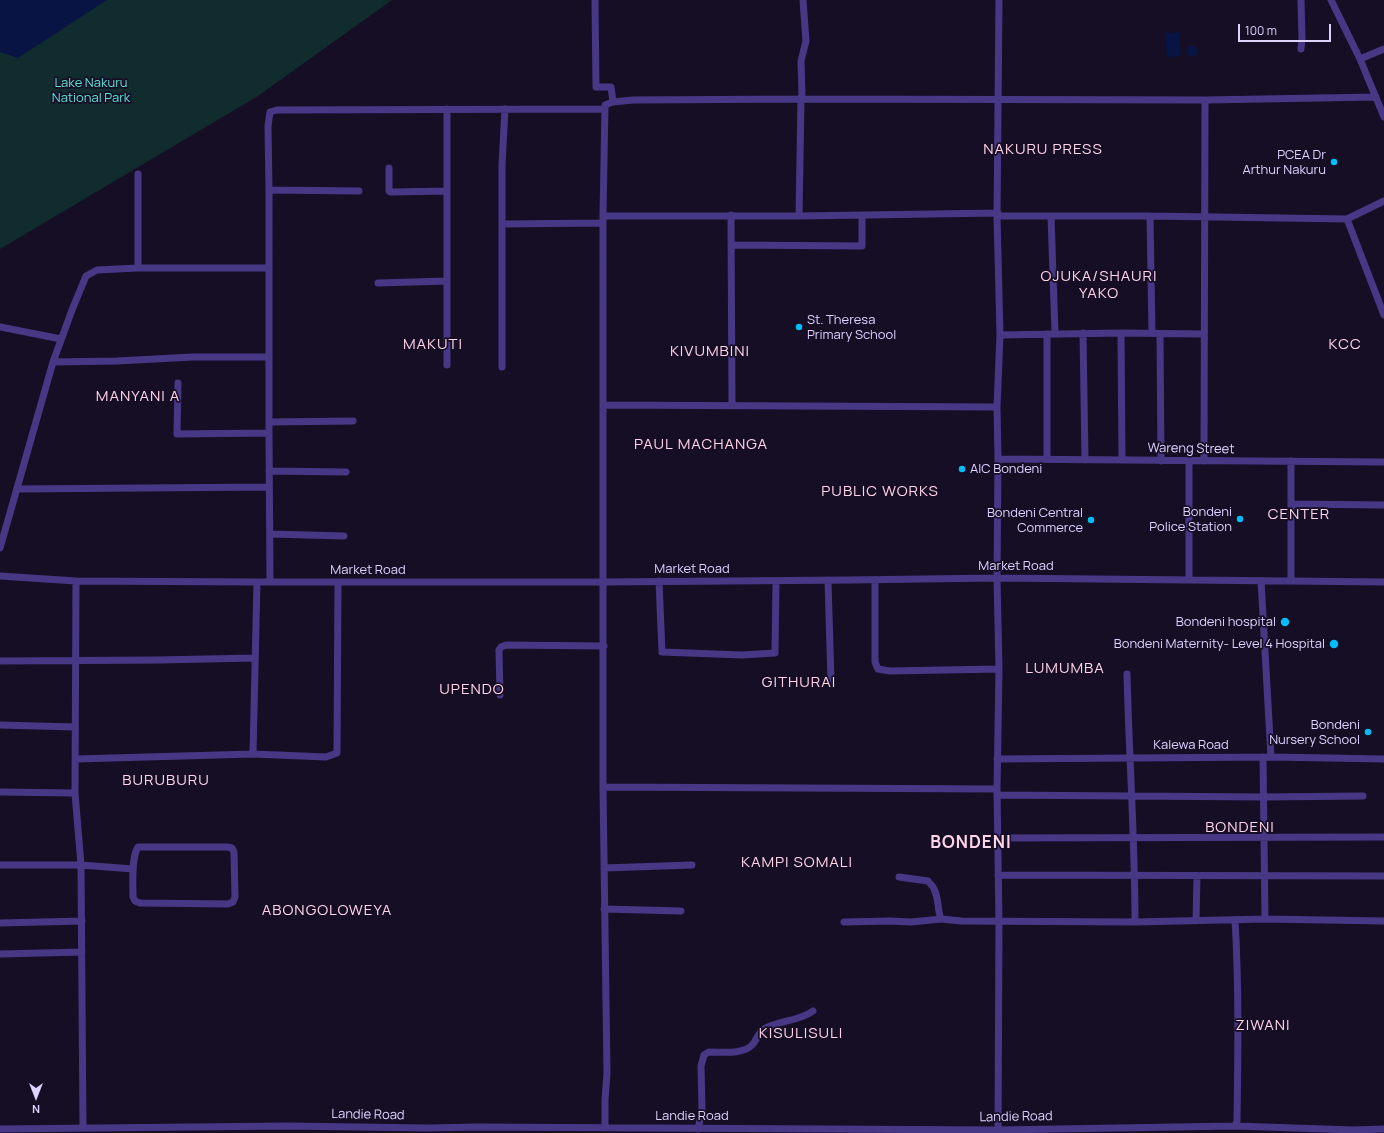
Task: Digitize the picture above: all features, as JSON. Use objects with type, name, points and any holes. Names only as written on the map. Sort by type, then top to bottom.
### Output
[{"type":"street","points":[[595,0],[596,87],[612,90],[613,102]]},
{"type":"street","points":[[799,216],[802,94],[801,61],[806,41],[803,0]]},
{"type":"street","points":[[998,1130],[997,759],[999,669],[997,578],[997,407],[1000,335],[998,215],[999,0]]},
{"type":"street","points":[[1300,49],[1302,39],[1301,0]]},
{"type":"street","points":[[1332,0],[1360,59],[1384,117]]},
{"type":"street","points":[[1360,59],[1384,49]]},
{"type":"street","points":[[605,1128],[607,1074],[603,787],[605,105],[613,102],[633,100],[802,94],[999,100],[1376,98]]},
{"type":"street","points":[[1204,461],[1205,100]]},
{"type":"street","points":[[447,109],[447,365]]},
{"type":"street","points":[[502,367],[502,165],[505,109]]},
{"type":"street","points":[[270,581],[268,126],[270,112],[277,110],[605,109]]},
{"type":"street","points":[[389,168],[389,191],[391,192],[447,191]]},
{"type":"street","points":[[138,174],[138,268]]},
{"type":"street","points":[[269,190],[359,191]]},
{"type":"street","points":[[502,224],[731,215],[998,215],[1347,219],[1384,201]]},
{"type":"street","points":[[731,215],[732,405]]},
{"type":"street","points":[[731,245],[862,246],[862,216]]},
{"type":"street","points":[[1051,216],[1055,333]]},
{"type":"street","points":[[1150,216],[1152,333]]},
{"type":"street","points":[[1347,219],[1384,315]]},
{"type":"street","points":[[0,548],[53,362],[82,282],[86,276],[97,270],[138,268],[269,268]]},
{"type":"street","points":[[378,283],[447,281]]},
{"type":"street","points":[[0,327],[61,339]]},
{"type":"street","points":[[1000,335],[1055,333],[1204,334]]},
{"type":"street","points":[[1083,333],[1085,460]]},
{"type":"street","points":[[1121,333],[1122,460]]},
{"type":"street","points":[[1046,334],[1047,459]]},
{"type":"street","points":[[1160,334],[1160,461]]},
{"type":"street","points":[[53,362],[117,361],[193,357],[269,357]]},
{"type":"street","points":[[178,383],[177,434],[269,433]]},
{"type":"street","points":[[604,405],[997,407]]},
{"type":"street","points":[[269,422],[352,421]]},
{"type":"street","name":"Wareng Street","points":[[998,459],[1384,462]]},
{"type":"street","points":[[1189,461],[1189,579]]},
{"type":"street","points":[[1291,461],[1291,580]]},
{"type":"street","points":[[269,471],[346,472]]},
{"type":"street","points":[[18,489],[269,487]]},
{"type":"street","points":[[1291,504],[1384,505]]},
{"type":"street","points":[[270,534],[344,536]]},
{"type":"street","name":"Market Road","points":[[0,576],[76,581],[257,582],[604,582],[997,578],[1384,582]]},
{"type":"street","points":[[828,580],[830,682]]},
{"type":"street","points":[[875,580],[875,662],[878,669],[890,671],[999,669]]},
{"type":"street","points":[[76,581],[75,793],[81,865],[82,921],[79,1130]]},
{"type":"street","points":[[659,581],[662,652],[742,655],[775,653],[776,581]]},
{"type":"street","points":[[1261,581],[1271,757]]},
{"type":"street","points":[[253,754],[257,582]]},
{"type":"street","points":[[76,759],[253,754],[326,757],[337,753],[338,582]]},
{"type":"street","points":[[500,695],[500,647],[506,645],[604,646]]},
{"type":"street","points":[[0,661],[255,658]]},
{"type":"street","points":[[1127,674],[1129,758],[1135,876],[1135,922]]},
{"type":"street","points":[[0,725],[75,726]]},
{"type":"street","points":[[1263,757],[1265,919]]},
{"type":"street","name":"Kalewa Road","points":[[997,759],[1271,757],[1384,759]]},
{"type":"street","points":[[603,787],[997,792],[1131,797],[1363,796]]},
{"type":"street","points":[[0,792],[75,793]]},
{"type":"street","points":[[998,838],[1384,837]]},
{"type":"street","points":[[138,847],[232,848],[234,852],[235,897],[233,902],[228,904],[140,903],[135,901],[133,897],[133,869],[135,852],[138,847]]},
{"type":"street","points":[[0,865],[81,865],[133,869]]},
{"type":"street","points":[[604,868],[692,865]]},
{"type":"street","points":[[998,875],[1264,877],[1384,876]]},
{"type":"street","points":[[1196,921],[1197,876]]},
{"type":"street","points":[[899,877],[928,881],[935,890],[938,912],[941,919]]},
{"type":"street","points":[[604,909],[681,911]]},
{"type":"street","points":[[844,922],[911,922],[941,919],[998,922],[1135,922],[1265,919],[1384,921]]},
{"type":"street","points":[[1235,920],[1238,957],[1237,1121],[1235,1126]]},
{"type":"street","points":[[0,923],[82,921]]},
{"type":"street","points":[[0,954],[82,952]]},
{"type":"street","points":[[698,1129],[702,1110],[701,1066],[704,1055],[709,1052],[744,1051],[752,1045],[763,1029],[800,1018],[813,1011]]},
{"type":"street","name":"Landie Road","points":[[0,1128],[79,1130],[287,1126],[428,1131],[605,1128],[615,1130],[998,1130],[1235,1126],[1355,1131],[1384,1129]]},
{"type":"green space","name":"Lake Nakuru National Park","points":[[0,0],[392,0],[258,96],[0,249]]},
{"type":"shaded area","points":[[0,0],[107,0],[18,58],[0,52]]},
{"type":"shaded area","points":[[1179,32],[1181,56],[1167,57],[1165,33]]},
{"type":"shaded area","points":[[1192,45],[1196,47],[1198,51],[1196,55],[1192,57],[1188,55],[1186,51],[1188,47]]},
{"type":"place","name":"PCEA Dr Arthur Nakuru","points":[[1334,162]]},
{"type":"place","name":"St. Theresa Primary School","points":[[799,327]]},
{"type":"place","name":"AIC Bondeni","points":[[962,469]]},
{"type":"place","name":"Bondeni Police Station","points":[[1240,519]]},
{"type":"place","name":"Bondeni Central Commerce","points":[[1091,520]]},
{"type":"place","name":"Bondeni hospital","points":[[1285,622]]},
{"type":"place","name":"Bondeni Maternity- Level 4 Hospital","points":[[1334,644]]},
{"type":"place","name":"Bondeni Nursery School","points":[[1368,732]]},
{"type":"district","name":"NAKURU PRESS","points":[[1043,150]]},
{"type":"district","name":"OJUKA/SHAURI YAKO","points":[[1099,286]]},
{"type":"district","name":"MAKUTI","points":[[433,345]]},
{"type":"district","name":"KCC","points":[[1345,345]]},
{"type":"district","name":"KIVUMBINI","points":[[710,352]]},
{"type":"district","name":"MANYANI A","points":[[138,397]]},
{"type":"district","name":"PAUL MACHANGA","points":[[701,445]]},
{"type":"district","name":"PUBLIC WORKS","points":[[880,492]]},
{"type":"district","name":"CENTER","points":[[1299,515]]},
{"type":"district","name":"LUMUMBA","points":[[1065,669]]},
{"type":"district","name":"GITHURAI","points":[[799,683]]},
{"type":"district","name":"UPENDO","points":[[472,690]]},
{"type":"district","name":"BURUBURU","points":[[166,781]]},
{"type":"district","name":"BONDENI","points":[[1240,828]]},
{"type":"district","name":"BONDENI","points":[[971,843]]},
{"type":"district","name":"KAMPI SOMALI","points":[[797,863]]},
{"type":"district","name":"ABONGOLOWEYA","points":[[327,911]]},
{"type":"district","name":"ZIWANI","points":[[1263,1026]]},
{"type":"district","name":"KISULISULI","points":[[801,1034]]}]
